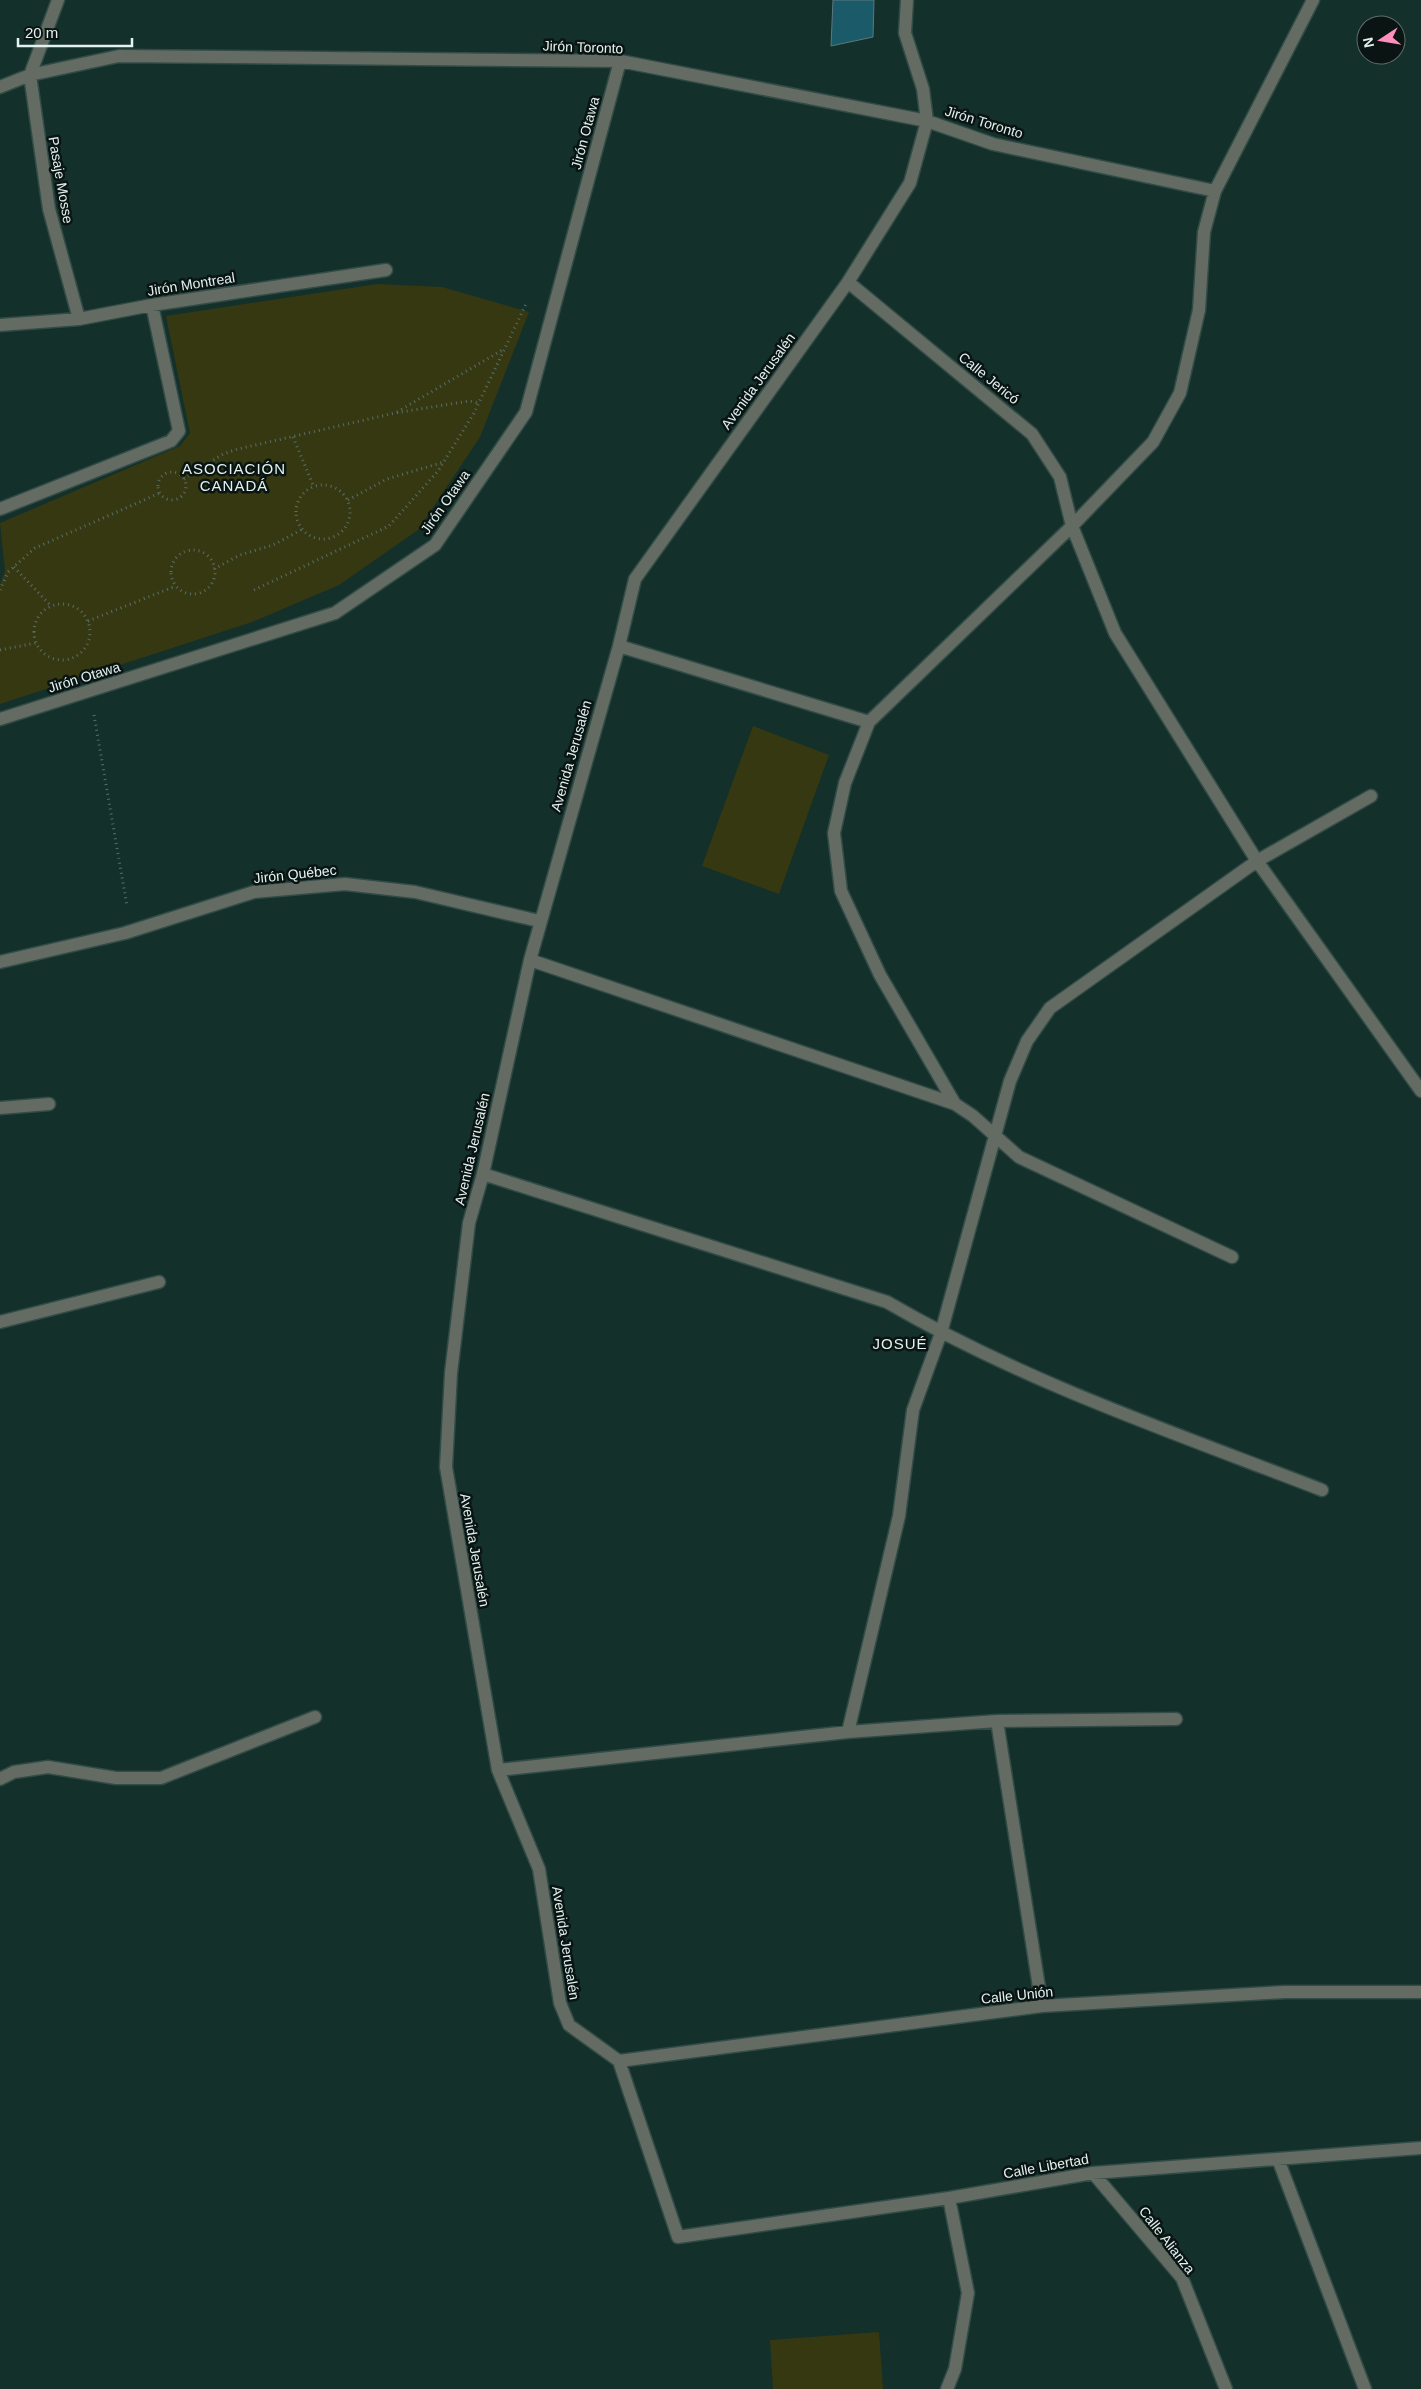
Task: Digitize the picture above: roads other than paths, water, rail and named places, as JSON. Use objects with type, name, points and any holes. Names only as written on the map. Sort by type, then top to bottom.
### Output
[{"type":"street","points":[[30,74],[58,0]]},
{"type":"street","points":[[907,0],[905,32],[923,89],[927,120]]},
{"type":"street","points":[[955,1104],[880,974],[842,891],[834,833],[845,783],[868,722],[1072,526],[1153,442],[1180,393],[1199,310],[1204,232],[1215,191],[1313,0]]},
{"type":"street","name":"Jirón Toronto","points":[[0,87],[30,74],[119,56],[620,61],[927,120],[993,144],[1215,191]]},
{"type":"street","name":"Jirón Otawa","points":[[0,719],[335,614],[435,545],[526,412],[620,61]]},
{"type":"street","name":"Pasaje Mosse","points":[[30,74],[49,209],[79,319]]},
{"type":"street","name":"Avenida Jerusalén","points":[[619,2061],[569,2025],[560,2003],[539,1869],[498,1770],[446,1467],[451,1373],[468,1233],[483,1174],[539,921],[619,646],[635,579],[848,282],[910,183],[927,120]]},
{"type":"street","name":"Jirón Montreal","points":[[0,325],[79,319],[152,305],[386,270]]},
{"type":"street","name":"Calle Jericó","points":[[848,282],[1032,434],[1060,477],[1072,526],[1115,633],[1257,861],[1421,1091]]},
{"type":"street","points":[[0,509],[171,440],[179,430],[152,305]]},
{"type":"street","points":[[619,646],[868,722]]},
{"type":"street","points":[[848,1732],[898,1516],[913,1410],[941,1334],[1014,1073],[1027,1041],[1050,1008],[1257,861],[1371,796]]},
{"type":"street","name":"Jirón Québec","points":[[0,962],[132,931],[254,892],[345,884],[415,892],[539,921]]},
{"type":"street","points":[[530,960],[955,1104],[973,1116],[1018,1157],[1232,1257]]},
{"type":"street","points":[[0,1108],[49,1104]]},
{"type":"street","points":[[483,1174],[887,1302],[941,1334],[1069,1392],[1322,1490]]},
{"type":"street","points":[[0,1322],[159,1282]]},
{"type":"street","points":[[0,1779],[14,1772],[48,1767],[116,1778],[161,1778],[315,1717]]},
{"type":"street","points":[[498,1770],[848,1732],[997,1721],[1176,1719]]},
{"type":"street","points":[[997,1721],[1042,2006]]},
{"type":"street","name":"Calle Unión","points":[[619,2061],[1042,2006],[1285,1992],[1421,1992]]},
{"type":"street","name":"Calle Libertad","points":[[619,2061],[678,2237],[949,2198],[1093,2173],[1421,2148]]},
{"type":"street","points":[[1278,2159],[1365,2389]]},
{"type":"street","name":"Calle Alianza","points":[[1093,2173],[1182,2278],[1226,2389]]},
{"type":"street","points":[[947,2389],[955,2369],[968,2294],[949,2198]]},
{"type":"district","name":"ASOCIACIÓN CANADÁ","points":[[234,476]]},
{"type":"district","name":"JOSUÉ","points":[[900,1343]]}]
